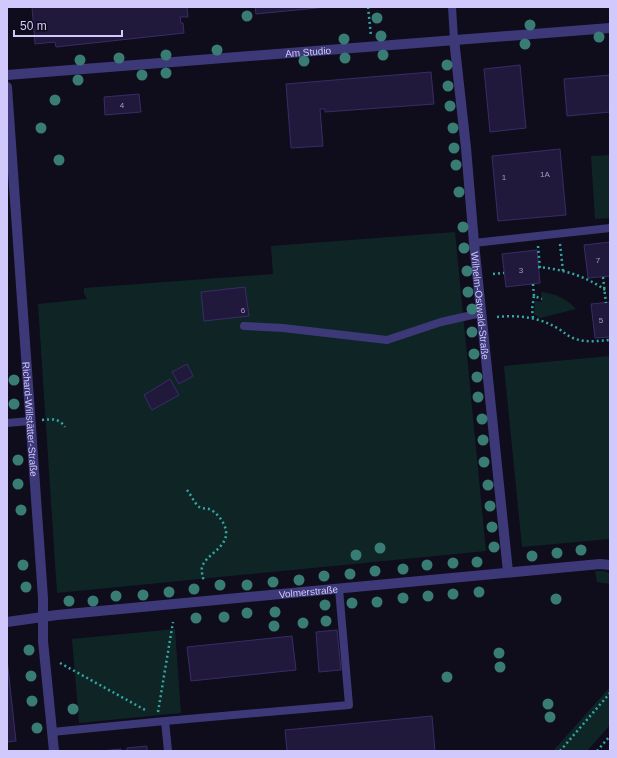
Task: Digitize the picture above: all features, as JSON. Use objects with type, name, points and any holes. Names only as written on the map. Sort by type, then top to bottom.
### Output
[{"type":"street","name":"Am Studio","points":[[7,75],[610,28]]},
{"type":"street","name":"Wilhelm-Ostwald-Straße","points":[[454,40],[508,572]]},
{"type":"street","name":"Richard-Willstätter-Straße","points":[[7,87],[43,598],[43,641],[54,751]]},
{"type":"street","name":"Volmerstraße","points":[[7,622],[43,617],[508,572],[610,564]]},
{"type":"lane","points":[[452,7],[454,40]]},
{"type":"lane","points":[[474,242],[610,228]]},
{"type":"lane","points":[[244,326],[283,328],[387,340],[441,322],[481,313]]},
{"type":"lane","points":[[7,423],[30,421]]},
{"type":"lane","points":[[52,732],[161,719],[349,705],[339,589]]},
{"type":"lane","points":[[161,719],[168,751]]},
{"type":"path","points":[[368,7],[371,46]]},
{"type":"path","points":[[532,246],[538,246],[539,268],[563,271],[578,276],[605,290]]},
{"type":"path","points":[[560,247],[563,271]]},
{"type":"path","points":[[493,274],[504,273]]},
{"type":"path","points":[[603,277],[606,303]]},
{"type":"path","points":[[533,284],[533,318]]},
{"type":"path","points":[[534,296],[542,299]]},
{"type":"path","points":[[497,317],[508,316],[533,318],[558,329],[572,338],[584,341],[610,340]]},
{"type":"path","points":[[30,421],[45,419],[59,420],[65,427]]},
{"type":"path","points":[[187,490],[198,506],[202,509],[207,508],[218,516],[224,524],[226,531],[222,544],[202,567],[204,582]]},
{"type":"path","points":[[60,662],[161,719],[173,622]]},
{"type":"path","points":[[560,751],[610,693]]},
{"type":"path","points":[[597,751],[610,736]]},
{"type":"green space","points":[[610,155],[610,218],[595,219],[591,156]]},
{"type":"green space","points":[[455,232],[486,551],[57,593],[38,304],[87,299],[84,293],[84,288],[273,274],[271,246]]},
{"type":"green space","points":[[541,292],[560,297],[576,309],[540,318],[534,314],[535,301],[542,302]]},
{"type":"green space","points":[[610,356],[610,539],[522,547],[504,366]]},
{"type":"green space","points":[[595,571],[610,573],[610,584],[597,582]]},
{"type":"green space","points":[[175,629],[181,713],[79,723],[72,639]]},
{"type":"green space","points":[[610,687],[610,725],[587,751],[553,751]]},
{"type":"building","points":[[32,7],[187,7],[188,17],[180,17],[181,23],[183,23],[184,33],[56,47],[55,42],[35,44]]},
{"type":"building","points":[[255,7],[327,7],[256,14]]},
{"type":"building","points":[[520,65],[526,128],[490,132],[484,69]]},
{"type":"building","points":[[431,72],[434,104],[325,112],[325,109],[320,109],[323,146],[291,148],[286,84]]},
{"type":"building","points":[[610,75],[610,112],[567,116],[564,79]]},
{"type":"building","points":[[139,94],[141,112],[105,115],[104,97]]},
{"type":"building","points":[[560,149],[566,215],[498,221],[492,156]]},
{"type":"building","points":[[610,242],[610,276],[588,278],[584,245]]},
{"type":"building","points":[[537,250],[540,283],[506,287],[502,254]]},
{"type":"building","points":[[245,287],[249,316],[204,321],[201,292]]},
{"type":"building","points":[[610,302],[610,337],[595,338],[591,304]]},
{"type":"building","points":[[187,364],[193,376],[179,384],[172,372]]},
{"type":"building","points":[[170,379],[179,395],[152,410],[144,395]]},
{"type":"building","points":[[337,630],[341,670],[319,672],[316,632]]},
{"type":"building","points":[[292,636],[296,670],[191,681],[187,647]]},
{"type":"building","points":[[7,659],[16,741],[7,742]]},
{"type":"building","points":[[432,716],[435,751],[287,751],[285,730]]},
{"type":"building","points":[[147,746],[147,751],[121,751],[127,750],[127,748]]},
{"type":"building","points":[[121,749],[121,751],[101,751]]}]
